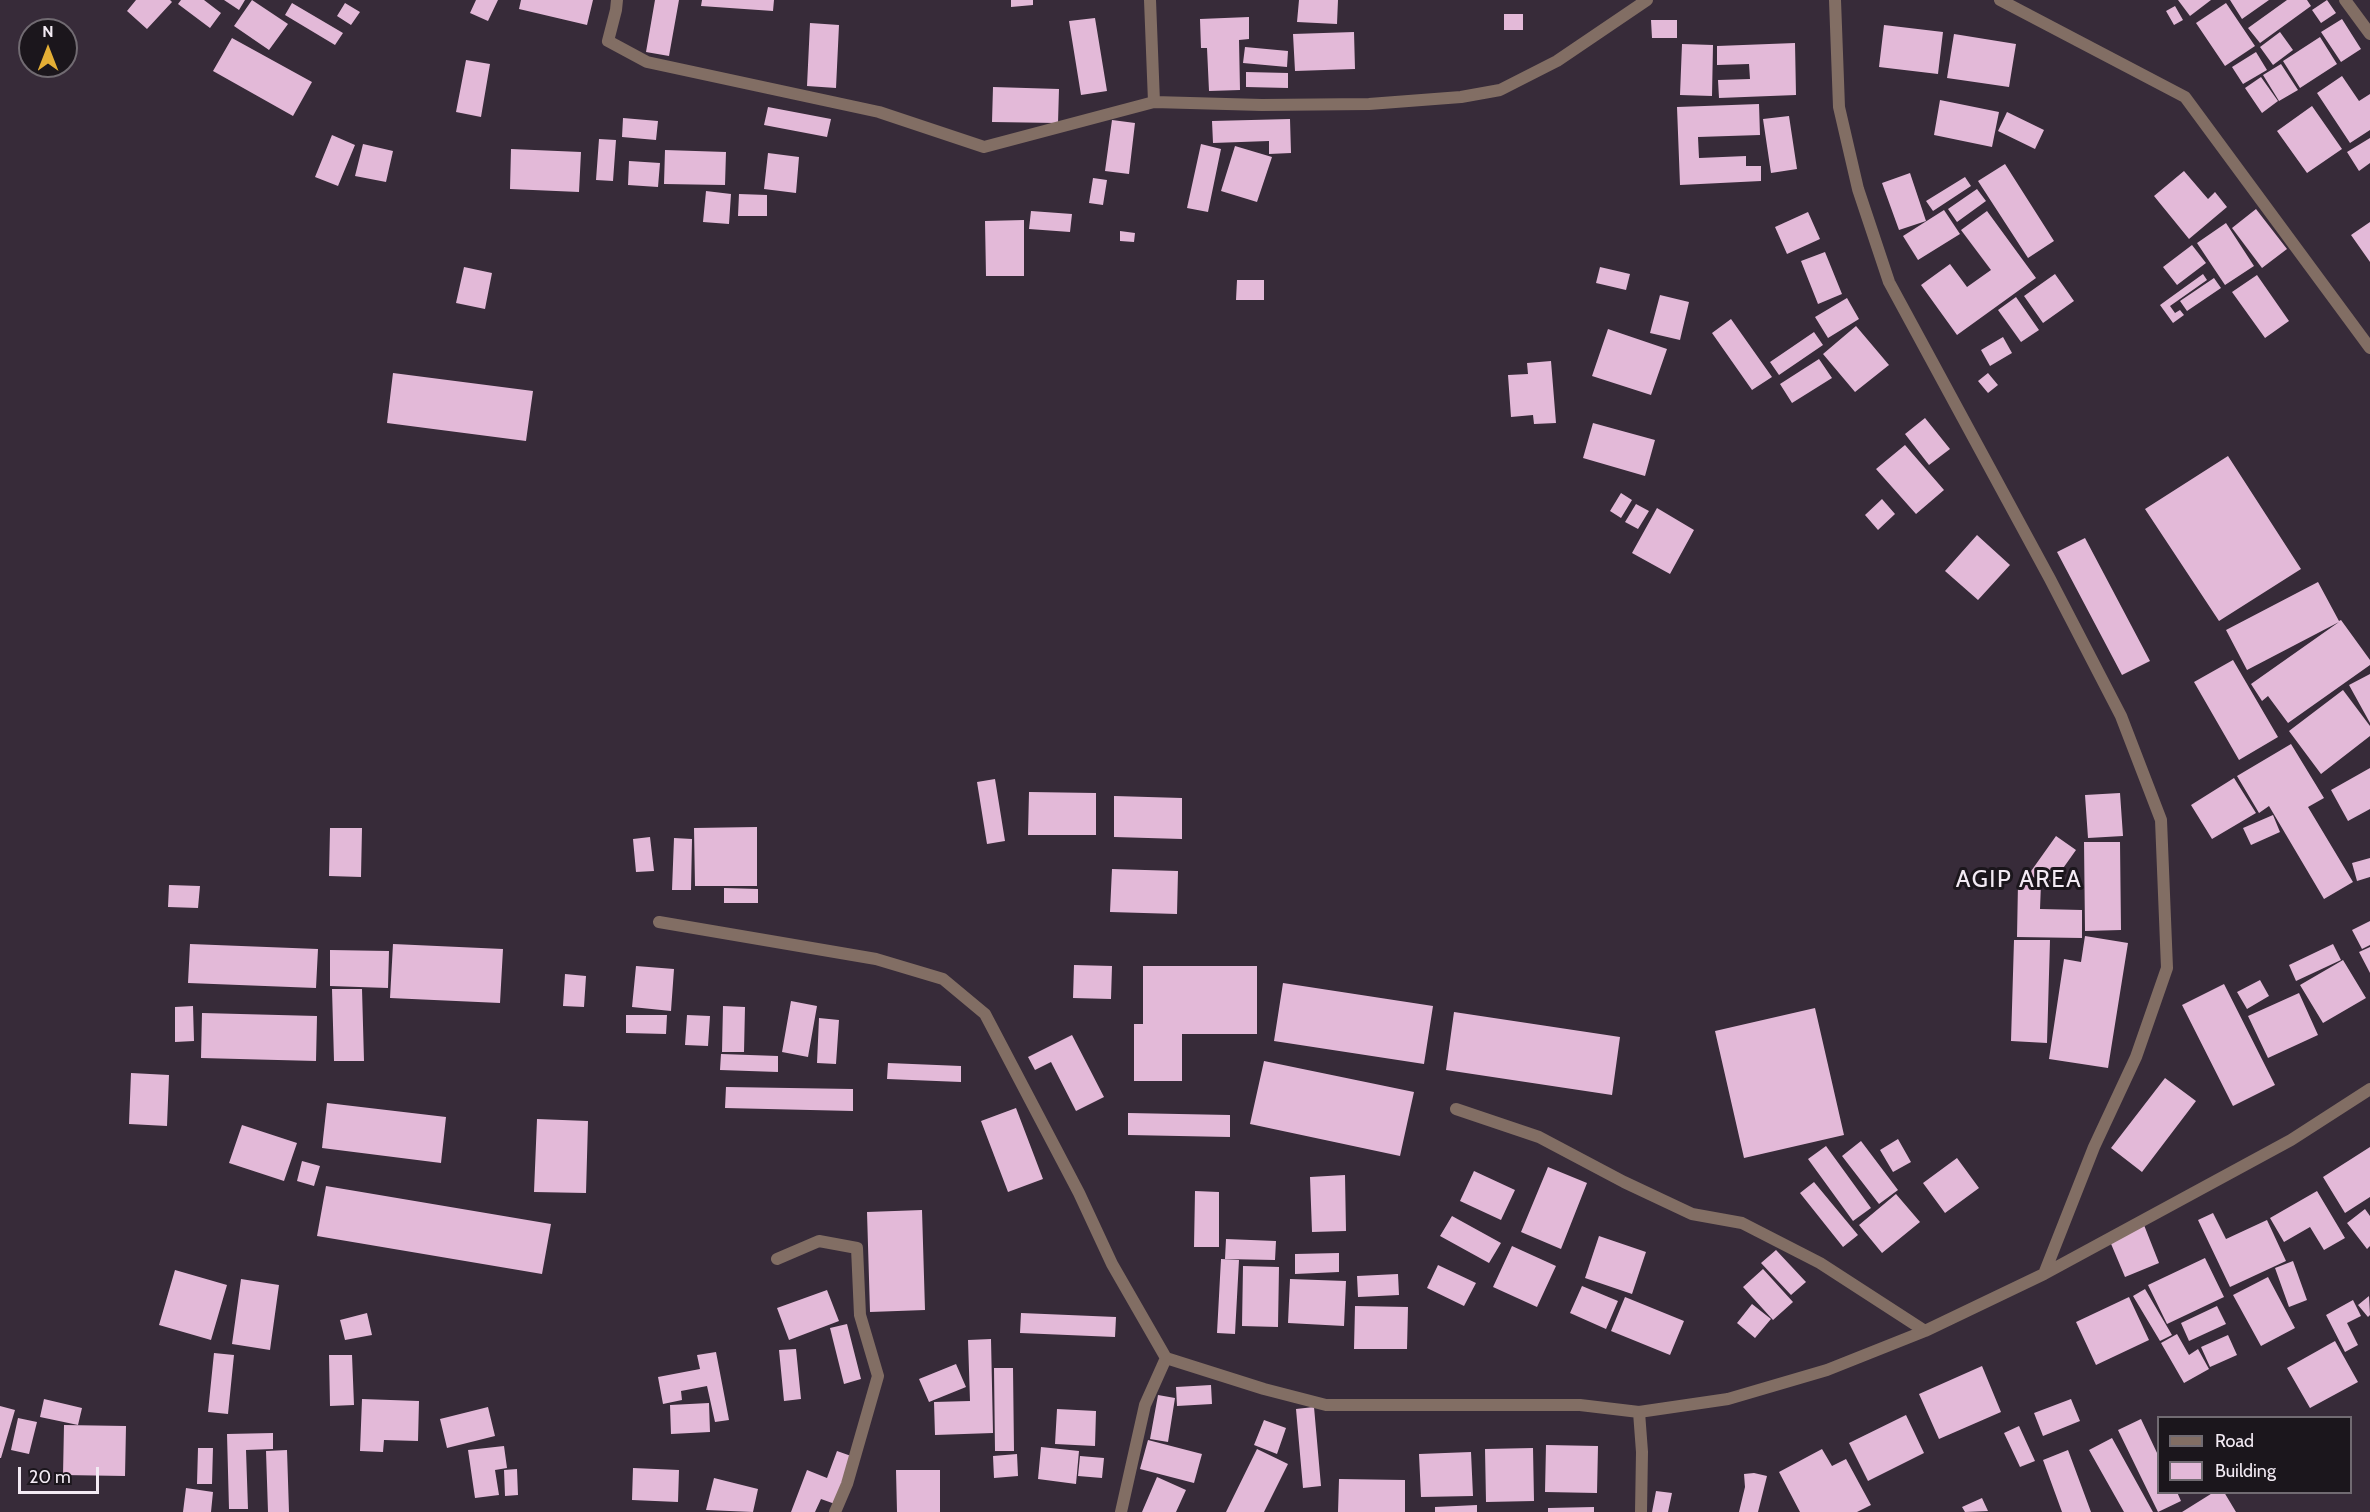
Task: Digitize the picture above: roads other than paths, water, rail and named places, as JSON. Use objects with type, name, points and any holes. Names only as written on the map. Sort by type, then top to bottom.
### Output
[{"type":"street","points":[[616,0],[616,10],[608,40],[647,62],[879,112],[984,147],[1154,102],[1262,105],[1369,104],[1461,97],[1500,90],[1557,61],[1647,0]]},
{"type":"street","points":[[1150,0],[1154,102]]},
{"type":"street","points":[[1835,0],[1839,107],[1858,189],[1889,282],[2045,568],[2121,716],[2161,820],[2167,968],[2136,1056],[2094,1147],[2044,1274]]},
{"type":"street","points":[[2000,0],[2185,97],[2370,348]]},
{"type":"street","points":[[2345,0],[2370,34]]},
{"type":"street","points":[[659,922],[876,959],[943,979],[985,1014],[1079,1193],[1112,1264],[1166,1358],[1264,1389],[1326,1405],[1580,1405],[1639,1412],[1728,1399],[1827,1370],[1925,1330],[2044,1274],[2291,1140],[2370,1089]]},
{"type":"street","points":[[1456,1109],[1539,1137],[1624,1182],[1692,1214],[1742,1222],[1820,1263],[1925,1330]]},
{"type":"street","points":[[777,1259],[819,1241],[857,1248],[860,1315],[878,1376],[847,1484],[835,1512]]},
{"type":"street","points":[[1121,1512],[1145,1405],[1166,1358]]},
{"type":"street","points":[[1639,1412],[1642,1452],[1641,1512]]},
{"type":"district","name":"AGIP AREA","points":[[2019,880]]}]
